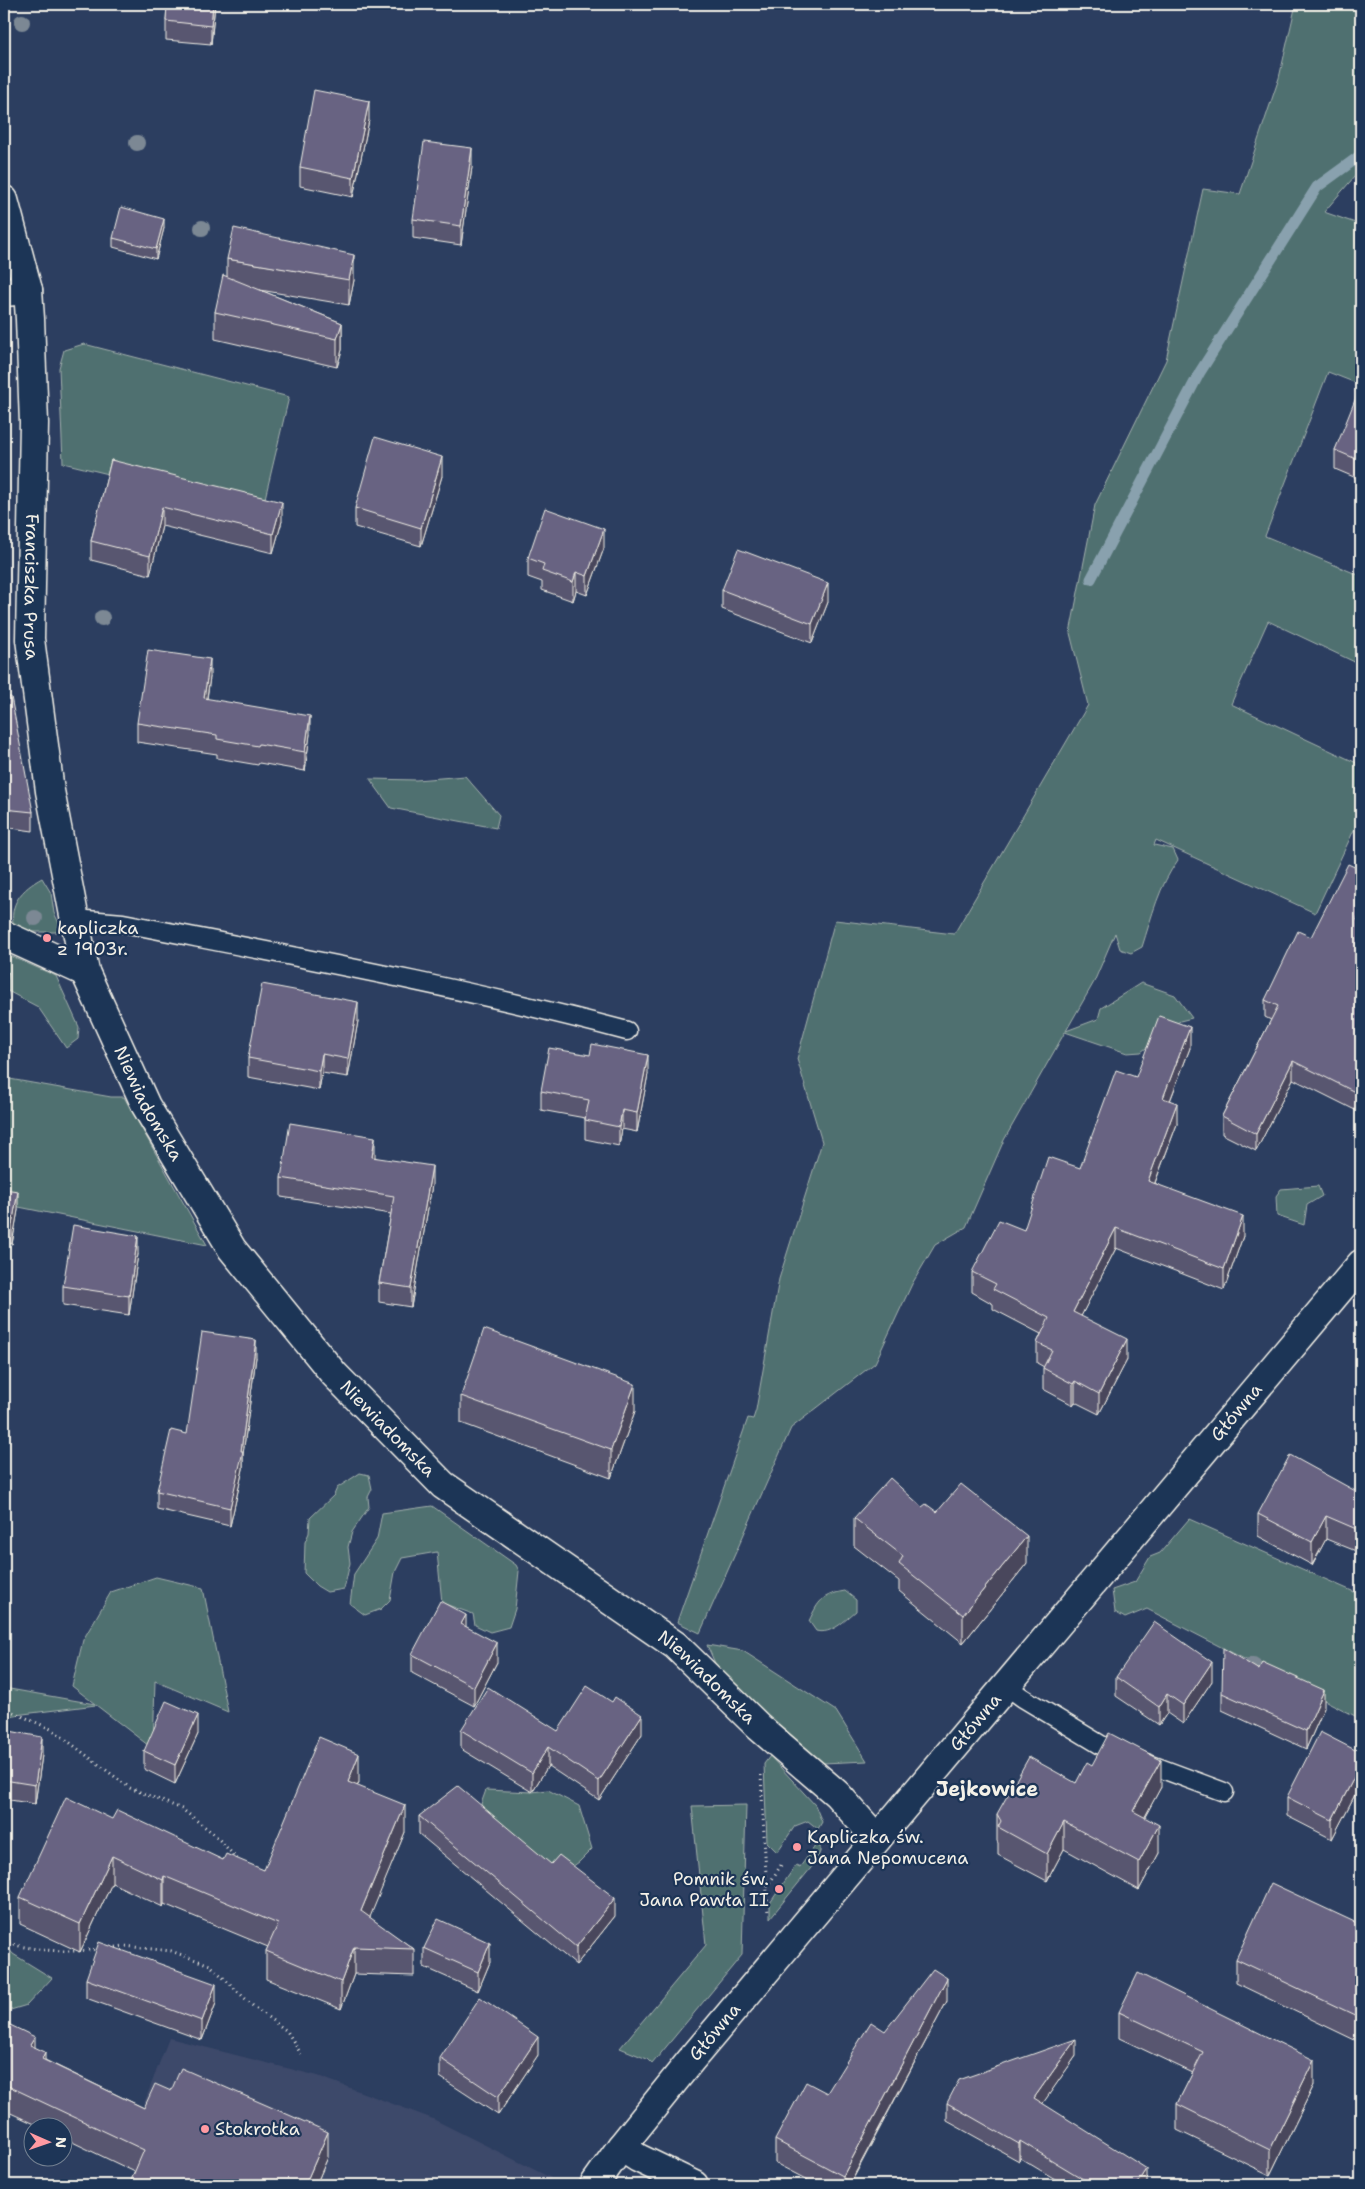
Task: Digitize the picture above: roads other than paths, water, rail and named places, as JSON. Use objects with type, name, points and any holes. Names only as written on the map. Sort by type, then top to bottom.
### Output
[{"type":"street","name":"Franciszka Prusa","points":[[4,200],[16,291],[33,356],[34,423],[30,639],[50,792],[85,972]]},
{"type":"street","points":[[4,935],[85,972]]},
{"type":"street","name":"Niewiadomska","points":[[85,972],[146,1106],[232,1249],[334,1374],[443,1485],[675,1645],[759,1727],[837,1794],[877,1839]]},
{"type":"street","name":"Główna","points":[[594,2185],[621,2147],[703,2046],[1361,1264]]},
{"type":"street","points":[[621,2147],[638,2158],[694,2185]]},
{"type":"lane","points":[[75,919],[122,923],[454,989],[530,1005],[627,1031]]},
{"type":"lane","points":[[1006,1684],[1023,1698],[1106,1748],[1224,1792]]},
{"type":"waterway","points":[[1091,579],[1200,372],[1317,187],[1361,155]]},
{"type":"place","name":"kapliczka z 1903r.","points":[[47,938]]},
{"type":"place","name":"Kapliczka św. Jana Nepomucena","points":[[797,1847]]},
{"type":"place","name":"Pomnik św. Jana Pawła II","points":[[779,1889]]},
{"type":"place","name":"Stokrotka","points":[[205,2129]]},
{"type":"district","name":"Jejkowice","points":[[987,1789]]}]
